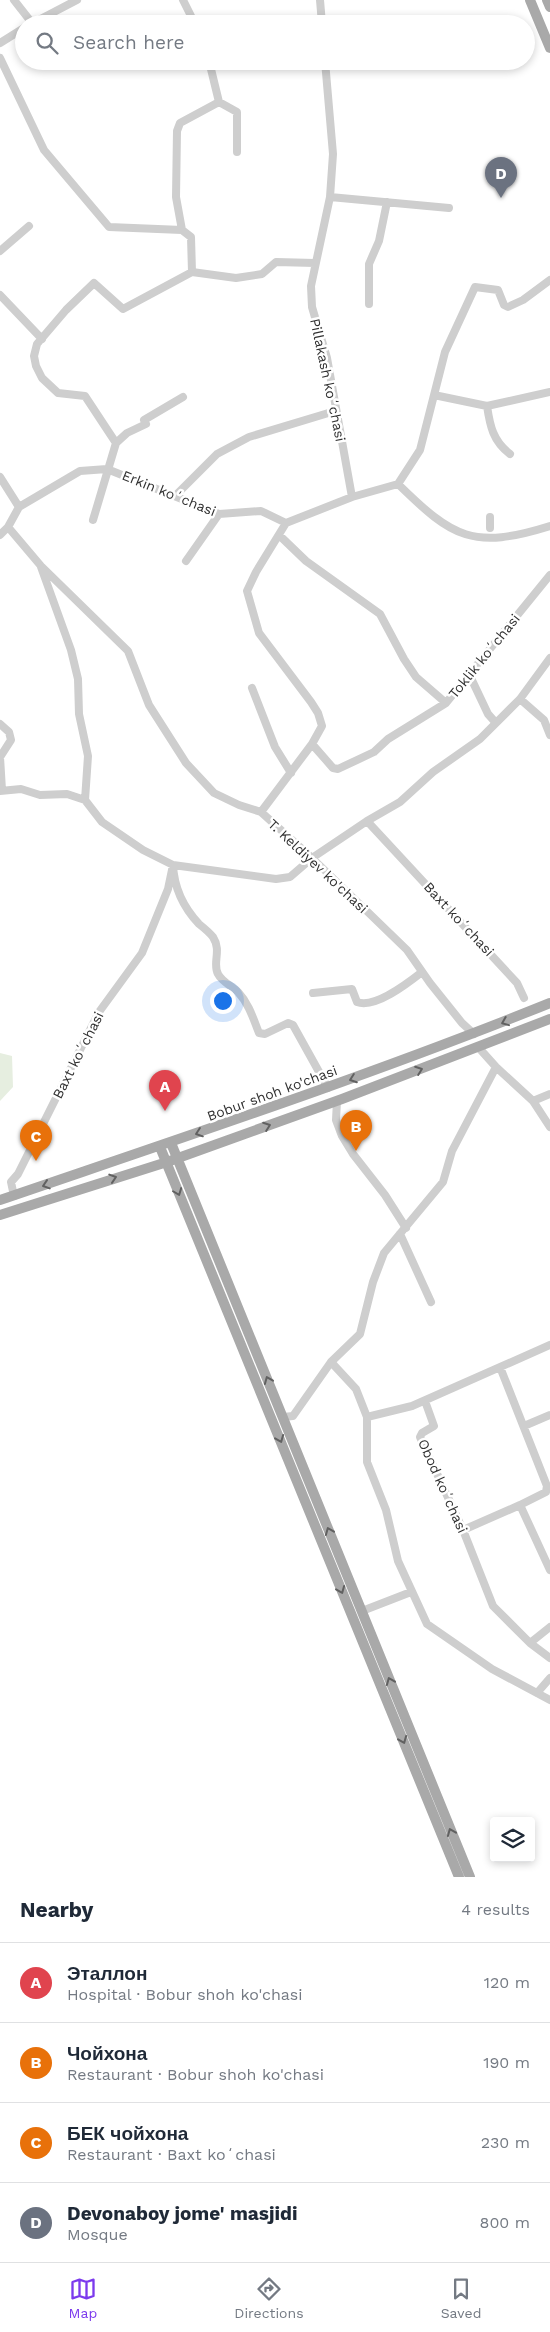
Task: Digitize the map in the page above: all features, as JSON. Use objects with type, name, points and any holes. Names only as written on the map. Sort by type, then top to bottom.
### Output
[{"type":"main road","points":[[530,0],[550,48]]},
{"type":"main road","points":[[547,0],[550,7]]},
{"type":"main road","name":"Bobur shoh ko'chasi","points":[[0,1200],[160,1147],[328,1088],[550,1004]]},
{"type":"main road","name":"Bobur shoh ko'chasi","points":[[0,1215],[166,1162],[337,1101],[479,1048],[550,1019]]},
{"type":"main road","points":[[171,1143],[470,1877]]},
{"type":"main road","points":[[160,1147],[459,1877]]},
{"type":"street","points":[[14,0],[25,15]]},
{"type":"street","points":[[48,15],[77,0]]},
{"type":"street","points":[[183,0],[190,15]]},
{"type":"street","points":[[320,0],[321,15]]},
{"type":"street","points":[[0,42],[15,33]]},
{"type":"street","points":[[0,58],[44,150],[110,227],[182,230],[191,237],[192,272]]},
{"type":"street","points":[[211,70],[219,102],[237,112],[237,152]]},
{"type":"street","points":[[116,443],[85,396],[58,393],[42,378],[36,366],[34,356],[37,344],[66,310],[94,283],[123,309],[192,272],[236,278],[262,274],[276,262],[315,262],[330,197],[333,154],[326,70]]},
{"type":"street","points":[[182,230],[176,196],[177,131],[180,123],[219,102]]},
{"type":"street","points":[[330,197],[449,208]]},
{"type":"street","points":[[369,304],[369,264],[379,241],[388,202]]},
{"type":"street","points":[[0,251],[29,226]]},
{"type":"street","name":"Pillakash koʻchasi","points":[[315,262],[311,286],[312,307],[326,358],[352,497]]},
{"type":"street","points":[[262,812],[312,744],[322,726],[318,713],[259,633],[247,592],[286,523],[352,497],[398,484],[420,450],[445,352],[475,287],[498,290],[504,305],[508,307],[523,300],[550,280]]},
{"type":"street","points":[[0,295],[42,339]]},
{"type":"street","points":[[434,395],[487,406],[550,392]]},
{"type":"street","points":[[93,520],[116,443],[127,433],[146,424],[144,420],[183,397]]},
{"type":"street","points":[[487,406],[490,428],[499,446],[510,454]]},
{"type":"street","points":[[176,495],[217,454],[241,441],[335,411]]},
{"type":"street","name":"Erkin koʻchasi","points":[[19,506],[80,471],[108,469],[219,514],[262,512],[286,523]]},
{"type":"street","points":[[0,477],[19,506],[8,527],[0,535]]},
{"type":"street","points":[[398,484],[430,516],[449,528],[468,536],[550,526]]},
{"type":"street","points":[[186,561],[219,514]]},
{"type":"street","points":[[490,517],[490,534]]},
{"type":"street","name":"T. Keldiyev ko'chasi","points":[[8,527],[41,566],[128,651],[149,705],[186,763],[214,793],[239,805],[262,812],[312,858],[408,950],[422,972],[462,1023],[474,1034]]},
{"type":"street","points":[[279,534],[306,561],[380,614],[416,677],[446,703]]},
{"type":"street","points":[[41,566],[71,650],[78,679],[79,714],[88,756],[85,800]]},
{"type":"street","name":"Toklik koʻchasi","points":[[312,744],[333,768],[338,769],[374,752],[388,740],[446,703],[470,676],[550,575]]},
{"type":"street","points":[[0,724],[8,732],[11,740],[0,757],[1,791],[21,789],[40,795],[67,794],[85,800],[102,822],[143,850],[173,865],[276,878],[290,877],[312,858],[367,821],[400,802],[433,772],[480,739],[520,699],[550,658]]},
{"type":"street","points":[[470,676],[488,714],[496,723]]},
{"type":"street","points":[[252,688],[275,748],[291,773]]},
{"type":"street","points":[[520,699],[544,720],[550,735]]},
{"type":"street","name":"Baxt koʻchasi","points":[[367,821],[517,983],[524,998]]},
{"type":"street","points":[[173,865],[175,883],[179,894],[193,916],[216,943],[219,952],[216,969],[218,975],[245,1000],[259,1033],[265,1034],[288,1023],[293,1025],[328,1088]]},
{"type":"street","name":"Baxt koʻchasi","points":[[14,1196],[12,1182],[96,1018],[142,953],[168,889],[173,865]]},
{"type":"street","points":[[313,993],[352,989],[357,1002],[364,1004],[396,991],[422,972]]},
{"type":"street","points":[[479,1048],[496,1067],[533,1101],[550,1127]]},
{"type":"street","points":[[268,1412],[281,1412],[293,1416],[331,1362],[360,1334],[373,1282],[384,1253],[443,1182],[452,1151],[496,1067]]},
{"type":"street","points":[[533,1101],[550,1094]]},
{"type":"street","points":[[337,1101],[336,1120],[342,1136],[352,1154],[385,1196],[406,1228]]},
{"type":"street","points":[[400,1234],[431,1302]]},
{"type":"street","points":[[367,1417],[425,1401],[550,1345]]},
{"type":"street","points":[[331,1362],[356,1389],[367,1417],[367,1462],[386,1510],[398,1561],[411,1592],[428,1624],[441,1635],[492,1669],[550,1700]]},
{"type":"street","points":[[463,1530],[520,1505],[547,1490],[500,1367]]},
{"type":"street","name":"Obod koʻchasi","points":[[425,1401],[434,1426],[422,1433],[420,1437],[463,1530],[493,1606],[530,1643],[550,1658]]},
{"type":"street","points":[[524,1426],[550,1414]]},
{"type":"street","points":[[520,1505],[550,1570]]},
{"type":"street","points":[[362,1611],[411,1592]]},
{"type":"street","points":[[530,1643],[550,1627]]},
{"type":"street","points":[[537,1693],[550,1678]]},
{"type":"shaded area","points":[[0,1053],[12,1056],[13,1087],[0,1101]]},
{"type":"place","name":"Devonaboy jome' masjidi","points":[[501,198]]},
{"type":"place","name":"Эталлон","points":[[165,1111]]},
{"type":"place","name":"Чойхона","points":[[356,1151]]},
{"type":"place","name":"БЕК чойхона","points":[[36,1161]]}]
